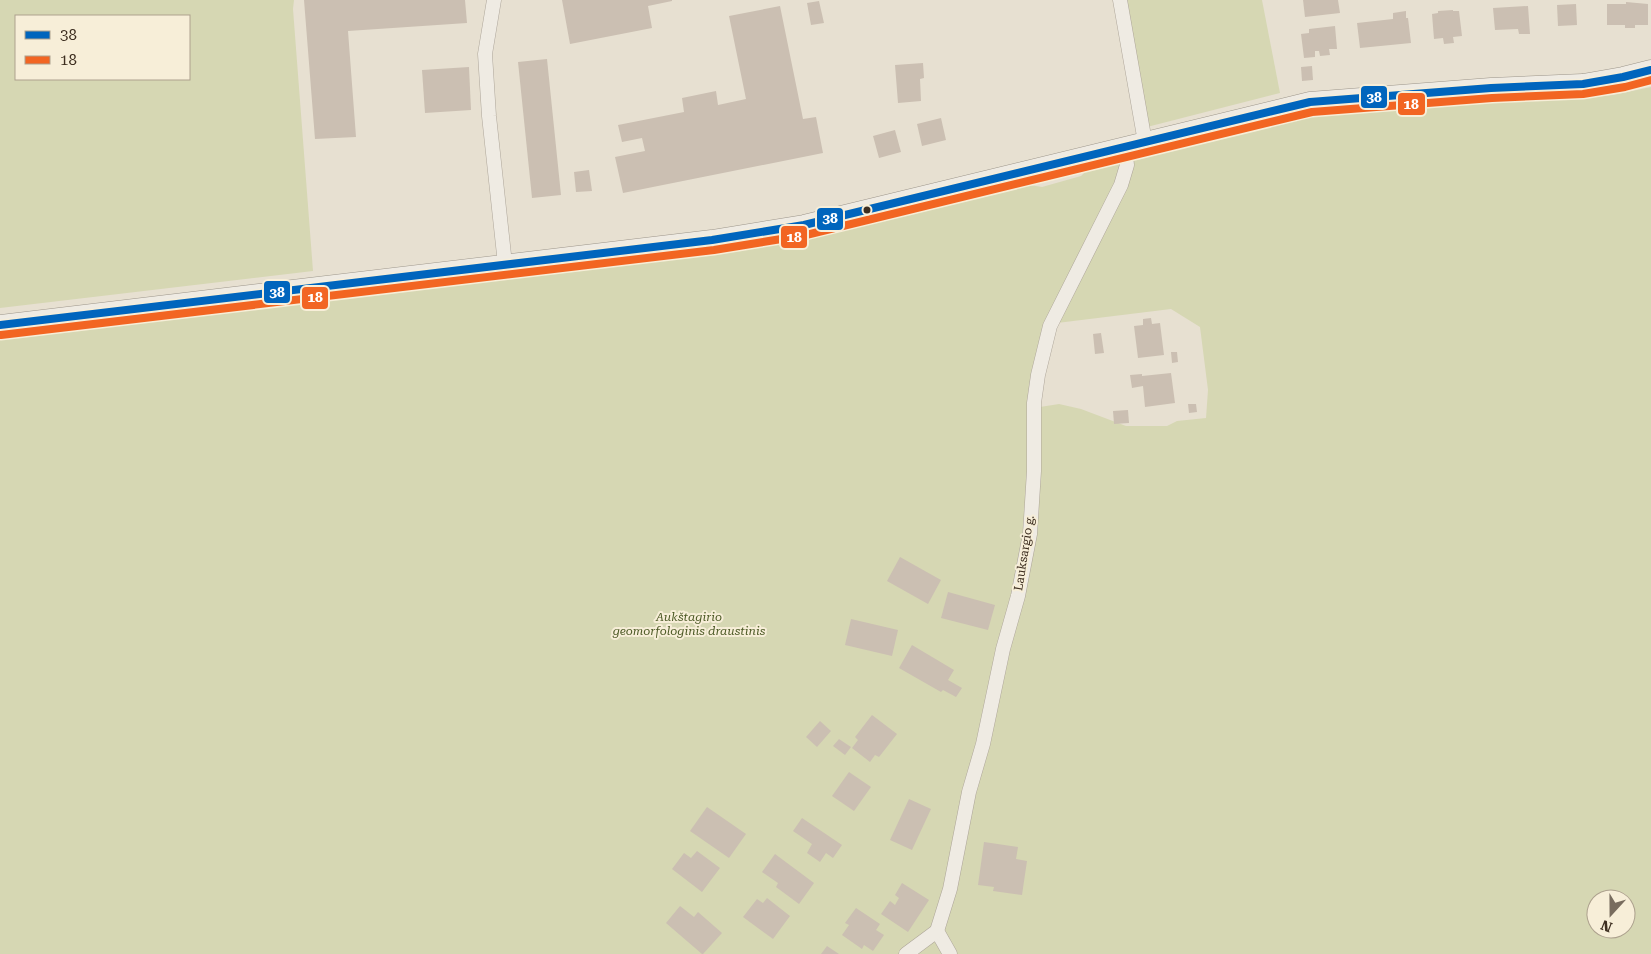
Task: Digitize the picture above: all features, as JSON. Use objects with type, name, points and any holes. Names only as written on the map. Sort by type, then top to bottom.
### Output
[{"type":"main road","points":[[0,325],[712,240],[804,225],[1310,102],[1490,88],[1582,84],[1623,78],[1651,70]]},
{"type":"street","points":[[494,0],[485,54],[489,116],[505,264]]},
{"type":"street","points":[[1120,0],[1146,142]]},
{"type":"street","name":"Lauksargio g.","points":[[937,931],[950,889],[969,792],[983,744],[1004,648],[1018,596],[1030,534],[1034,471],[1034,403],[1038,376],[1050,326],[1121,185],[1127,165],[1125,146]]},
{"type":"street","points":[[906,954],[937,931],[950,954]]},
{"type":"green space","points":[[0,0],[294,0],[293,9],[313,271],[0,308]]},
{"type":"green space","points":[[1125,0],[1262,0],[1280,93],[1147,127]]},
{"type":"green space","name":"Aukštagirio geomorfologinis draustinis","points":[[1651,87],[1651,954],[0,954],[0,337],[731,248],[797,236],[1017,183],[1042,187],[1081,176],[1091,166],[1295,116],[1330,110],[1370,106],[1572,99],[1613,95]],"holes":[[[1171,309],[1200,327],[1208,390],[1206,418],[1177,421],[1167,426],[1126,426],[1081,409],[1059,404],[1040,407],[1043,379],[1057,323]]]},
{"type":"building","points":[[304,0],[465,0],[467,23],[348,31],[356,137],[315,139]]},
{"type":"building","points":[[562,0],[672,1],[648,6],[652,28],[570,44]]},
{"type":"building","points":[[1303,0],[1338,0],[1340,13],[1305,17]]},
{"type":"building","points":[[819,1],[824,23],[811,25],[807,3]]},
{"type":"building","points":[[1626,2],[1648,4],[1648,25],[1635,25],[1635,28],[1625,28],[1625,25],[1607,25],[1607,4],[1626,4]]},
{"type":"building","points":[[1576,4],[1577,25],[1558,26],[1557,5]]},
{"type":"building","points":[[780,6],[803,119],[816,117],[823,153],[623,193],[615,157],[645,151],[642,138],[622,142],[618,125],[684,112],[682,98],[716,91],[718,105],[746,99],[729,16]]},
{"type":"building","points":[[1528,6],[1530,34],[1519,34],[1518,29],[1495,30],[1493,8]]},
{"type":"building","points":[[1406,11],[1411,43],[1360,48],[1357,23],[1393,19],[1393,13]]},
{"type":"building","points":[[1438,11],[1459,11],[1462,36],[1453,37],[1454,43],[1444,44],[1443,38],[1434,39],[1432,14],[1438,13]]},
{"type":"building","points":[[1335,26],[1337,49],[1329,49],[1330,55],[1320,56],[1319,51],[1315,51],[1315,57],[1304,58],[1301,34],[1309,33],[1309,29]]},
{"type":"building","points":[[547,59],[561,195],[532,198],[518,62]]},
{"type":"building","points":[[923,63],[924,78],[920,79],[921,101],[898,103],[895,65]]},
{"type":"building","points":[[1312,66],[1313,80],[1302,81],[1301,67]]},
{"type":"building","points":[[469,67],[471,110],[425,113],[422,70]]},
{"type":"building","points":[[941,118],[946,140],[922,146],[917,124]]},
{"type":"building","points":[[895,130],[901,152],[879,158],[873,136]]},
{"type":"building","points":[[589,170],[592,191],[576,192],[574,172]]},
{"type":"building","points":[[1151,318],[1152,324],[1160,323],[1164,355],[1138,358],[1134,326],[1143,325],[1143,319]]},
{"type":"building","points":[[1101,333],[1104,353],[1095,354],[1093,334]]},
{"type":"building","points":[[1171,352],[1177,352],[1178,362],[1172,363]]},
{"type":"building","points":[[1171,373],[1175,403],[1145,407],[1143,386],[1132,388],[1130,375],[1142,374],[1142,376]]},
{"type":"building","points":[[1188,404],[1196,404],[1197,412],[1189,413]]},
{"type":"building","points":[[1128,410],[1129,423],[1114,424],[1113,411]]},
{"type":"building","points":[[900,557],[941,580],[928,604],[887,581]]},
{"type":"building","points":[[948,592],[995,605],[988,630],[941,618]]},
{"type":"building","points":[[851,619],[898,630],[892,656],[845,645]]},
{"type":"building","points":[[912,645],[954,670],[948,680],[962,688],[956,697],[943,690],[941,692],[899,668]]},
{"type":"building","points":[[872,715],[897,734],[879,757],[875,755],[870,762],[852,748],[858,740],[855,737]]},
{"type":"building","points":[[820,721],[831,731],[817,747],[806,737]]},
{"type":"building","points":[[839,739],[851,747],[845,755],[833,746]]},
{"type":"building","points":[[849,772],[871,787],[854,811],[832,796]]},
{"type":"building","points":[[909,799],[931,809],[912,850],[890,840]]},
{"type":"building","points":[[707,807],[746,834],[729,858],[690,831]]},
{"type":"building","points":[[802,818],[842,845],[833,858],[826,853],[820,862],[807,853],[812,844],[793,831]]},
{"type":"building","points":[[984,842],[1018,847],[1016,859],[1027,861],[1022,895],[993,891],[994,887],[978,885]]},
{"type":"building","points":[[697,851],[720,868],[702,892],[672,869],[684,853],[691,858]]},
{"type":"building","points":[[775,854],[814,883],[799,904],[776,887],[778,883],[762,872]]},
{"type":"building","points":[[902,883],[929,900],[908,932],[881,914],[890,901],[895,905],[899,898],[895,895]]},
{"type":"building","points":[[767,898],[790,916],[773,939],[743,917],[757,899],[763,903]]},
{"type":"building","points":[[680,906],[694,917],[698,912],[722,933],[703,954],[666,923]]},
{"type":"building","points":[[856,908],[880,924],[876,930],[884,935],[873,951],[864,945],[862,949],[842,935],[849,925],[845,923]]},
{"type":"building","points":[[827,946],[839,954],[821,954]]},
{"type":"transit line","name":"38","points":[[0,325],[712,240],[804,225],[1310,102],[1491,88],[1583,84],[1651,70]]},
{"type":"transit line","name":"18","points":[[1,335],[714,250],[806,235],[1312,112],[1492,98],[1583,94],[1625,87],[1651,80]]}]
